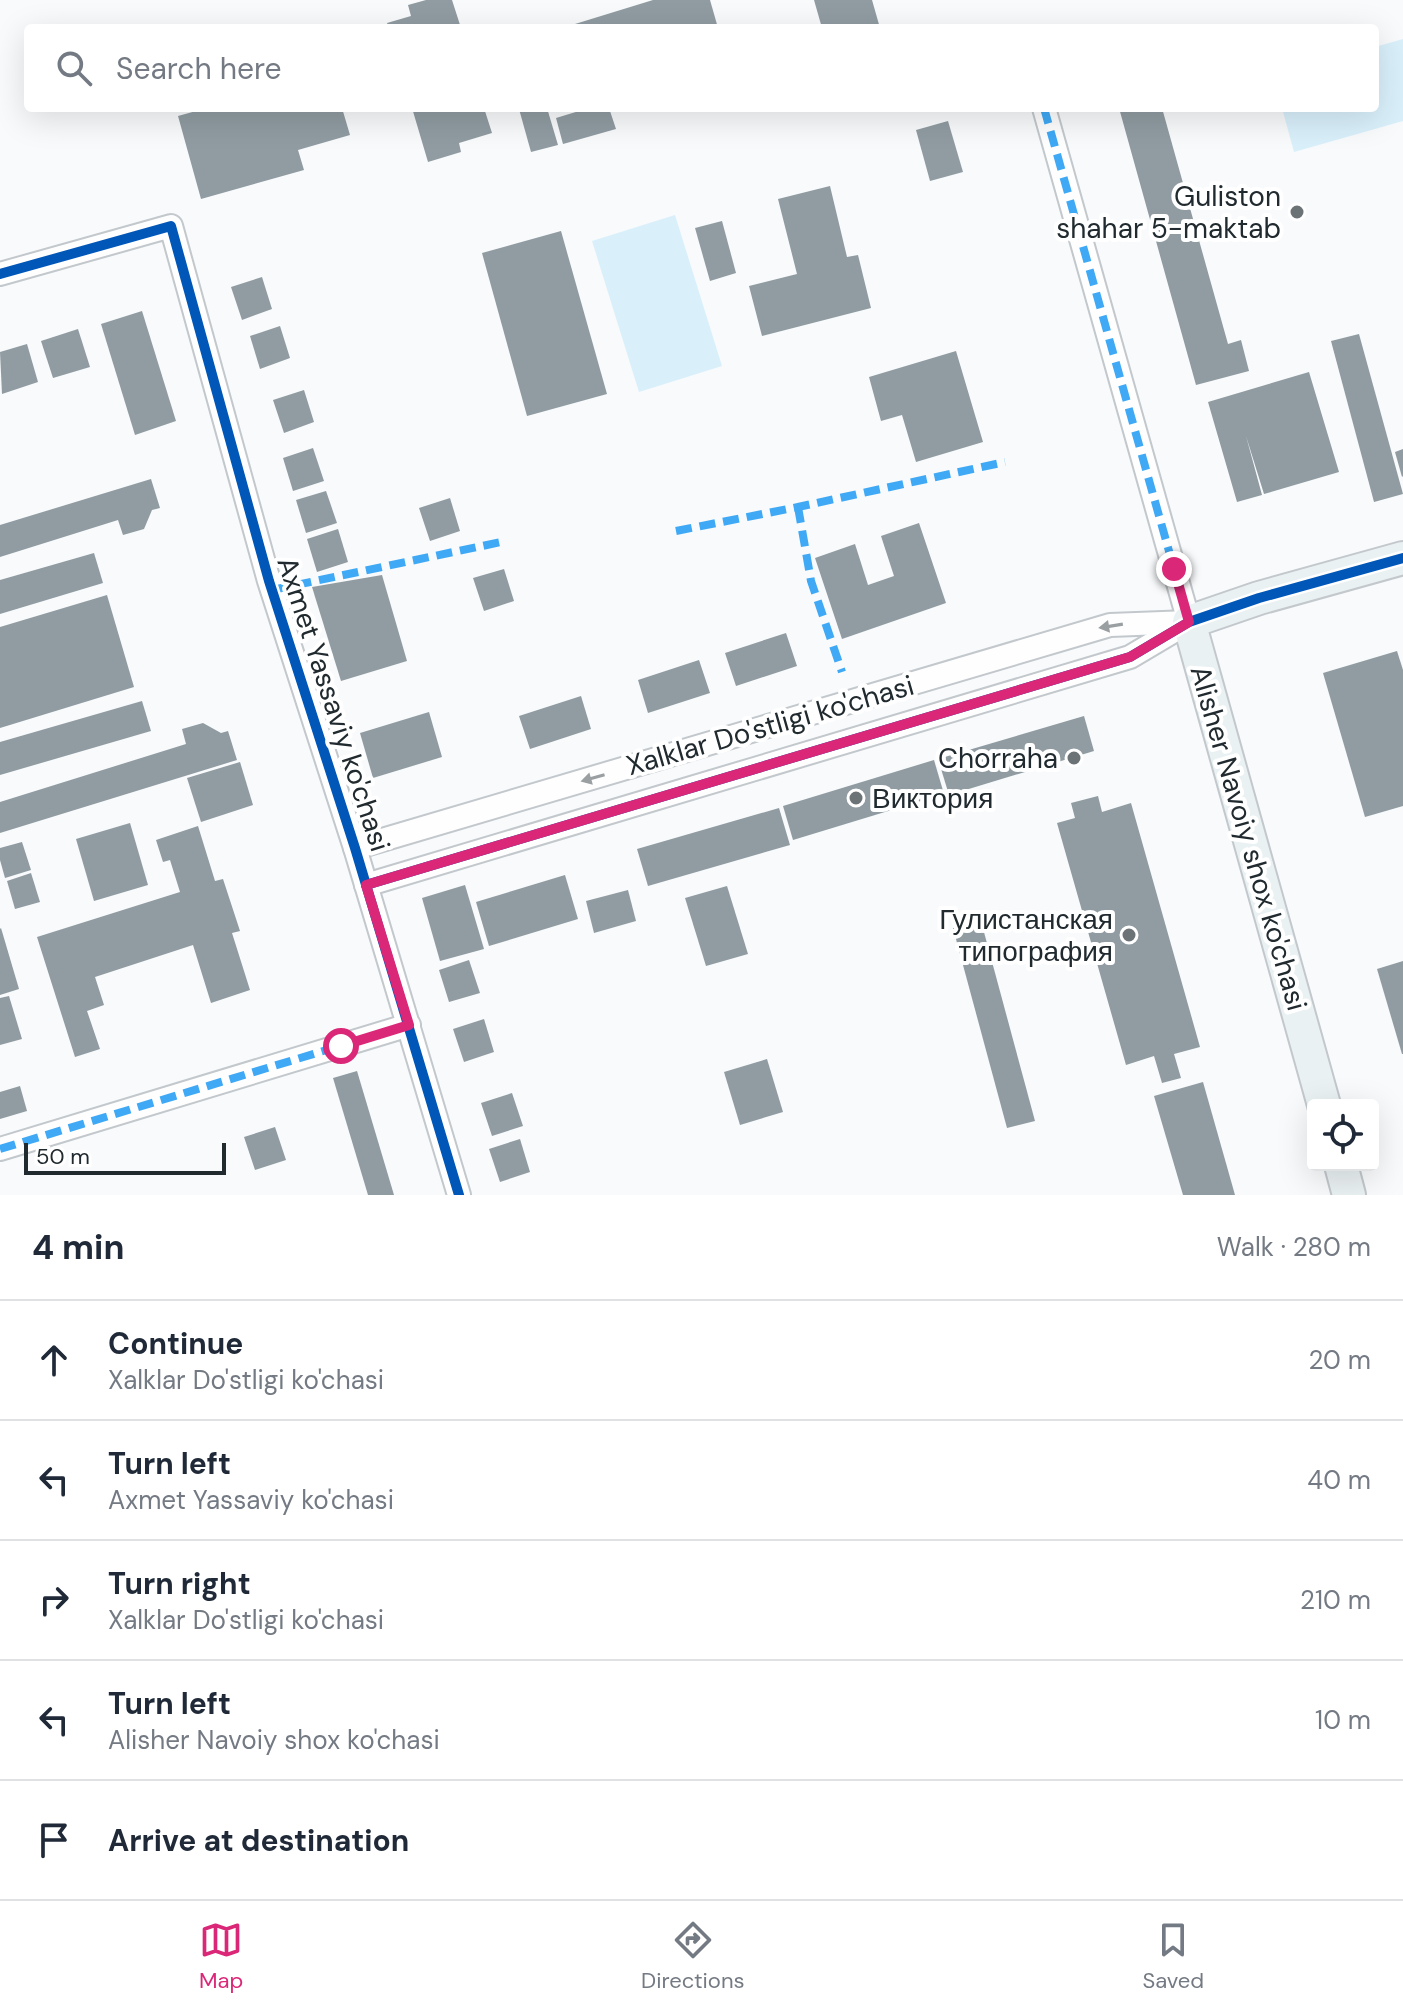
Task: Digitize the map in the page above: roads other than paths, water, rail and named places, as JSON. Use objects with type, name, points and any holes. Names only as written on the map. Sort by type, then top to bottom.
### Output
[{"type":"street","name":"Alisher Navoiy shox ko'chasi","points":[[1045,112],[1322,1099]]},
{"type":"street","name":"Axmet Yassaviy ko'chasi","points":[[0,274],[171,226],[269,581],[355,848],[459,1195]]},
{"type":"street","name":"Xalklar Do'stligi ko'chasi","points":[[366,885],[1130,657],[1189,622],[1259,598],[1403,558]]},
{"type":"street","name":"Xalklar Do'stligi ko'chasi","points":[[355,848],[1110,625],[1189,622]]},
{"type":"street","points":[[0,1149],[409,1025]]},
{"type":"street","points":[[1343,1171],[1349,1195]]},
{"type":"place","name":"Guliston shahar 5-maktab","points":[[1297,212]]},
{"type":"place","name":"Chorraha","points":[[1074,758]]},
{"type":"place","name":"Виктория","points":[[856,798]]},
{"type":"place","name":"Гулистанская типография","points":[[1129,935]]}]
